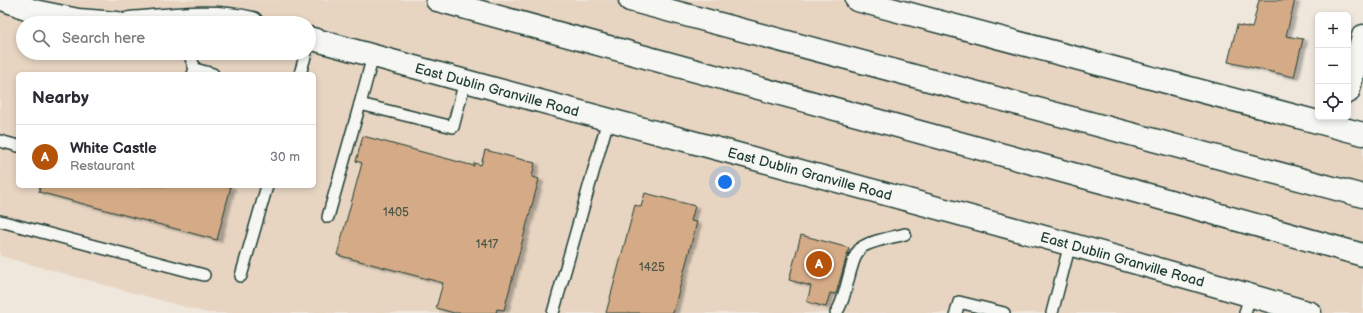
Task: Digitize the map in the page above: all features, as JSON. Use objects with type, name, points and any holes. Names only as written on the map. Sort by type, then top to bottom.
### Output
[{"type":"street","points":[[5,0],[34,12],[56,16]]},
{"type":"street","points":[[437,0],[552,30],[1090,178],[1363,255]]},
{"type":"street","points":[[630,0],[1363,196]]},
{"type":"street","points":[[857,0],[1340,122],[1363,134]]},
{"type":"street","points":[[1350,84],[1363,36]]},
{"type":"street","name":"East Dublin Granville Road","points":[[316,44],[373,56],[465,80],[1070,244],[1247,304],[1310,313]]},
{"type":"lane","points":[[328,217],[373,56]]},
{"type":"lane","points":[[191,60],[194,71]]},
{"type":"lane","points":[[301,72],[304,60]]},
{"type":"lane","points":[[360,104],[453,127],[465,80]]},
{"type":"lane","points":[[553,313],[608,120]]},
{"type":"lane","points":[[0,142],[16,146]]},
{"type":"lane","points":[[241,276],[266,188]]},
{"type":"lane","points":[[0,221],[204,275]]},
{"type":"lane","points":[[836,313],[841,306],[854,259],[861,248],[905,234]]},
{"type":"lane","points":[[1052,313],[1070,244]]},
{"type":"lane","points":[[956,313],[959,302],[1004,313]]},
{"type":"shaded area","points":[[0,0],[854,0],[1363,136],[1363,313],[207,313],[0,256]]},
{"type":"building","points":[[1259,0],[1295,0],[1286,36],[1303,39],[1294,77],[1228,62],[1237,25],[1252,28]]},
{"type":"building","points":[[363,136],[474,166],[474,163],[481,165],[485,150],[535,163],[532,177],[539,179],[504,310],[497,309],[496,313],[454,313],[436,308],[443,283],[337,255],[362,163],[356,161]]},
{"type":"building","points":[[40,188],[230,188],[217,240],[39,192]]},
{"type":"building","points":[[645,193],[695,206],[691,221],[697,222],[673,313],[606,313],[635,205],[641,207]]},
{"type":"building","points":[[801,235],[849,248],[836,294],[830,293],[826,307],[807,302],[811,286],[789,280]]},
{"type":"place","name":"White Castle","points":[[819,264]]}]
